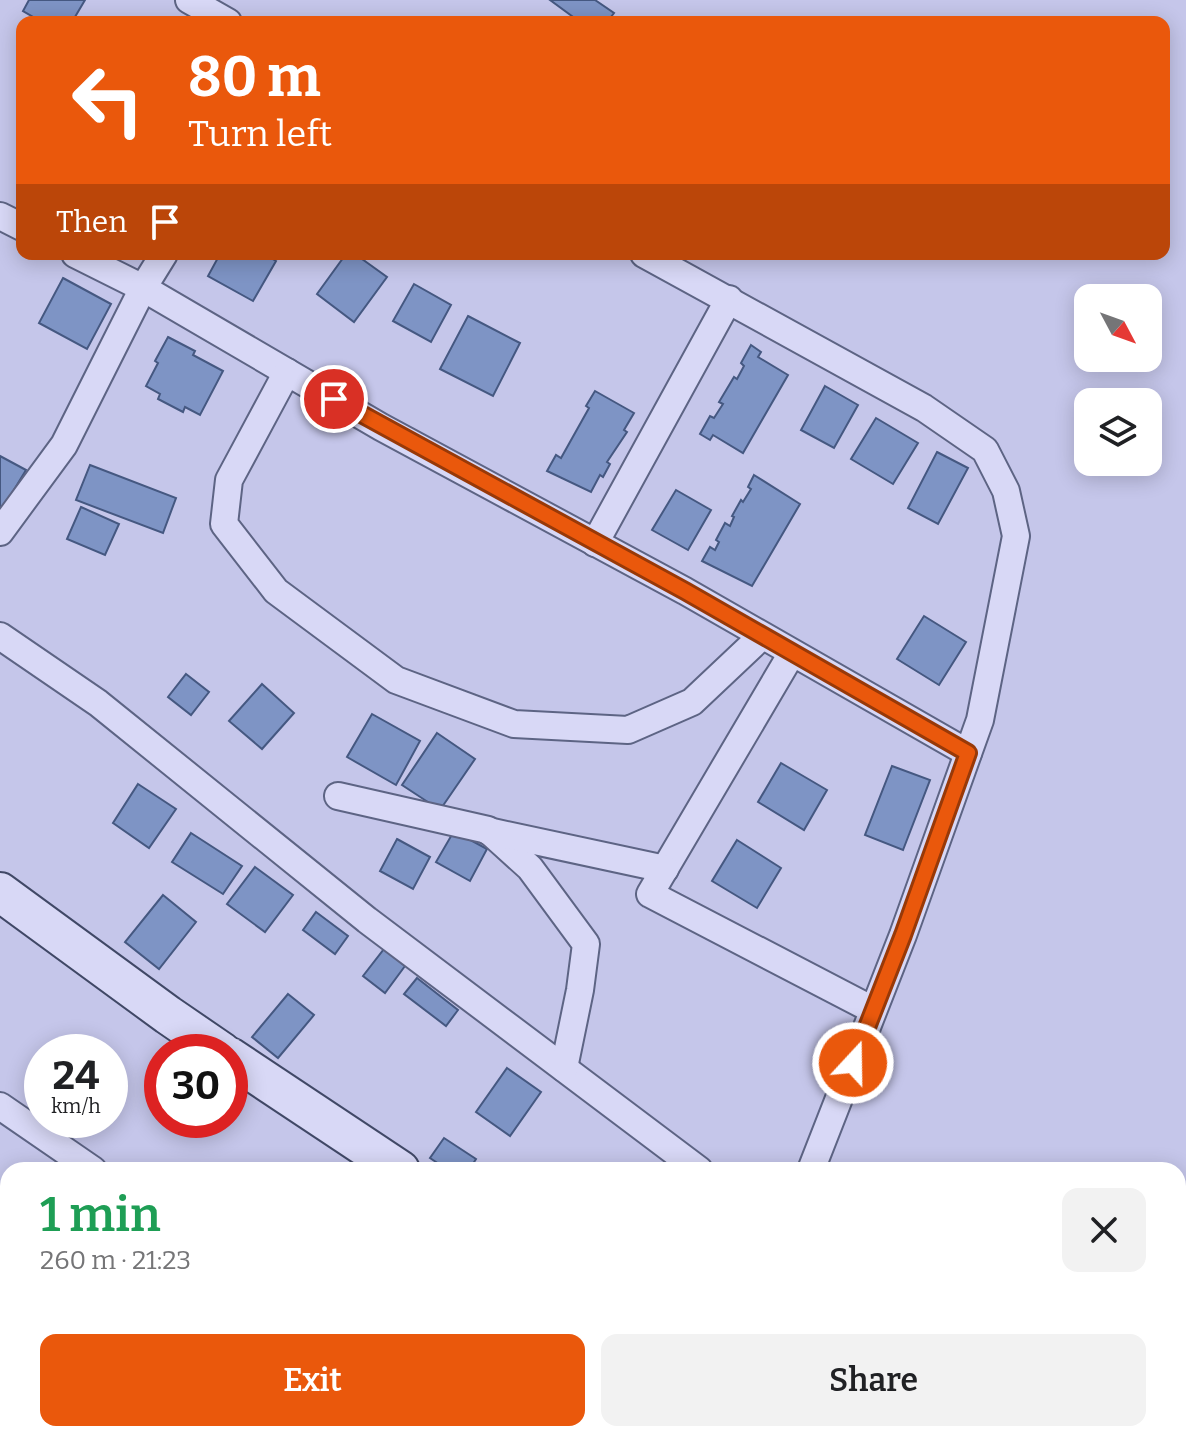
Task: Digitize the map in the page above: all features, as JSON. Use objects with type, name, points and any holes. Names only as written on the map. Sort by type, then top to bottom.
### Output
[{"type":"street","points":[[189,0],[217,16]]},
{"type":"street","points":[[87,260],[143,288],[381,427],[595,543],[968,753]]},
{"type":"street","points":[[0,532],[64,445],[143,288],[160,260]]},
{"type":"street","points":[[655,260],[924,408],[985,450],[1006,491],[1016,536],[980,720],[814,1162]]},
{"type":"street","points":[[595,543],[729,299]]},
{"type":"street","points":[[287,372],[229,480],[224,524],[276,591],[396,680],[514,724],[628,730],[692,702],[762,636]]},
{"type":"street","points":[[0,636],[98,703],[367,920],[688,1162]]},
{"type":"street","points":[[792,653],[650,894],[873,1010]]},
{"type":"street","points":[[338,796],[665,869]]},
{"type":"street","points":[[488,830],[530,868],[586,944],[564,1068]]},
{"type":"street","points":[[0,892],[196,1034]]},
{"type":"street","points":[[248,1069],[388,1162]]},
{"type":"street","points":[[0,1106],[81,1162]]},
{"type":"building","points":[[29,0],[85,0],[76,16],[32,16],[23,11]]},
{"type":"building","points":[[550,0],[595,0],[614,13],[612,16],[572,16]]},
{"type":"building","points":[[217,260],[276,261],[253,301],[208,276]]},
{"type":"building","points":[[342,260],[363,260],[387,277],[354,322],[317,294]]},
{"type":"building","points":[[63,278],[111,304],[87,349],[39,323]]},
{"type":"building","points":[[414,284],[451,305],[431,342],[393,321]]},
{"type":"building","points":[[468,316],[520,343],[493,396],[440,369]]},
{"type":"building","points":[[168,337],[223,371],[200,415],[185,407],[183,412],[158,399],[160,394],[146,386]]},
{"type":"building","points":[[751,345],[761,352],[758,357],[788,375],[743,453],[713,435],[710,440],[700,434],[710,416],[714,418],[723,404],[719,402],[734,377],[737,379]]},
{"type":"building","points":[[825,386],[858,405],[834,448],[801,430]]},
{"type":"building","points":[[595,391],[634,413],[624,430],[627,432],[607,462],[610,464],[603,477],[600,475],[591,492],[547,471],[556,455],[561,458]]},
{"type":"building","points":[[876,418],[918,443],[893,484],[851,459]]},
{"type":"building","points":[[937,452],[968,468],[938,524],[908,508]]},
{"type":"building","points":[[0,456],[26,470],[3,508],[0,506]]},
{"type":"building","points":[[90,465],[176,498],[163,533],[76,500]]},
{"type":"building","points":[[754,475],[800,504],[752,586],[702,561],[710,547],[715,550],[719,542],[716,540],[725,523],[730,526],[741,500],[743,502],[751,489],[748,487]]},
{"type":"building","points":[[676,490],[711,510],[688,550],[652,530]]},
{"type":"building","points":[[81,507],[119,524],[105,555],[67,539]]},
{"type":"building","points":[[924,616],[966,642],[939,685],[897,659]]},
{"type":"building","points":[[186,674],[209,692],[191,715],[168,697]]},
{"type":"building","points":[[262,684],[294,713],[262,749],[229,721]]},
{"type":"building","points":[[372,714],[420,741],[396,785],[347,757]]},
{"type":"building","points":[[437,733],[475,759],[440,810],[402,785]]},
{"type":"building","points":[[781,763],[827,790],[804,830],[758,802]]},
{"type":"building","points":[[892,766],[930,780],[903,850],[865,835]]},
{"type":"building","points":[[138,784],[176,809],[149,848],[113,823]]},
{"type":"building","points":[[454,831],[487,849],[470,881],[436,862]]},
{"type":"building","points":[[191,833],[242,866],[223,894],[172,862]]},
{"type":"building","points":[[397,839],[430,857],[413,889],[380,871]]},
{"type":"building","points":[[737,840],[781,868],[757,908],[712,881]]},
{"type":"building","points":[[255,867],[293,895],[265,932],[227,904]]},
{"type":"building","points":[[163,895],[196,922],[159,969],[125,942]]},
{"type":"building","points":[[316,912],[348,936],[335,954],[303,930]]},
{"type":"building","points":[[384,949],[405,966],[385,993],[363,976]]},
{"type":"building","points":[[417,978],[458,1010],[446,1026],[404,994]]},
{"type":"building","points":[[288,994],[314,1015],[278,1058],[252,1037]]},
{"type":"building","points":[[507,1068],[541,1092],[510,1136],[476,1112]]},
{"type":"building","points":[[444,1138],[476,1159],[474,1162],[436,1162],[430,1158]]},
{"type":"route","points":[[334,399],[685,591],[968,753],[853,1063]]}]
